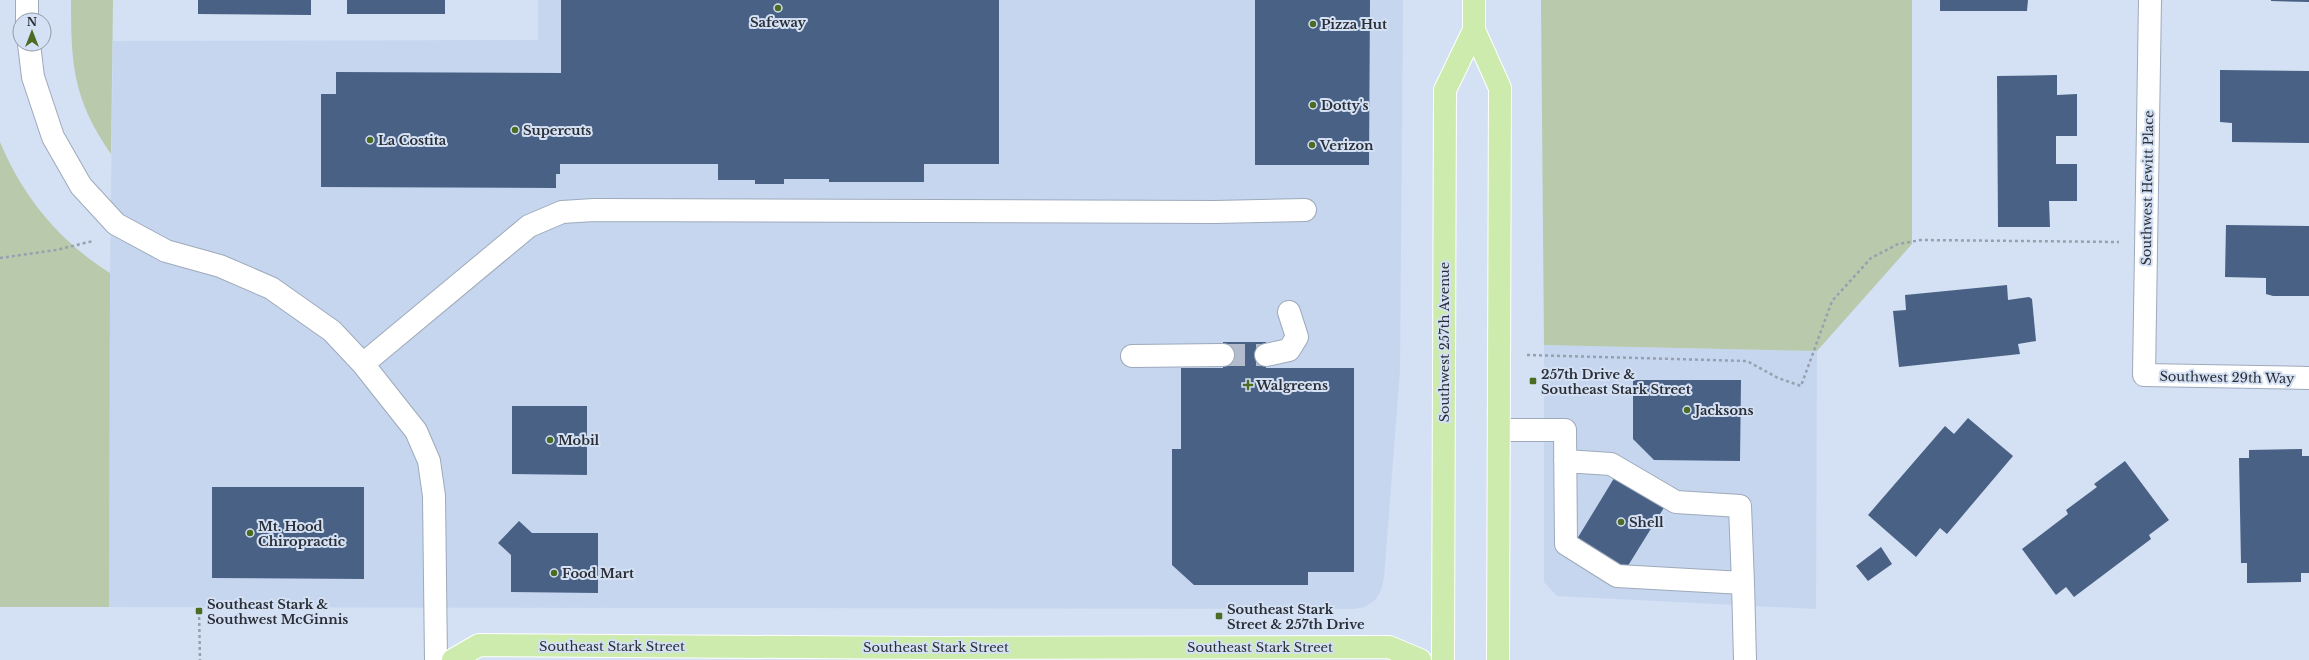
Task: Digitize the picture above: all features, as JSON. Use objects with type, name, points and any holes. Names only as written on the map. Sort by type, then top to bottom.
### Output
[{"type":"main road","name":"Southwest 257th Avenue","points":[[1474,0],[1474,30],[1500,88],[1498,660]]},
{"type":"main road","name":"Southwest 257th Avenue","points":[[1443,660],[1445,90],[1474,30]]},
{"type":"main road","name":"Southeast Stark Street","points":[[453,660],[479,645],[932,648],[1389,647],[1420,660]]},
{"type":"street","points":[[27,0],[27,12]]},
{"type":"street","name":"Southwest Hewitt Place","points":[[2144,375],[2150,0]]},
{"type":"street","points":[[30,52],[33,77],[52,137],[81,186],[116,224],[166,251],[220,266],[271,288],[332,331],[363,364],[416,431],[429,461],[434,496],[436,660]]},
{"type":"street","points":[[363,364],[528,226],[562,212],[594,210],[1208,212],[1305,210]]},
{"type":"street","points":[[1266,355],[1289,350],[1297,336],[1289,312]]},
{"type":"street","points":[[1132,356],[1223,355]]},
{"type":"street","name":"Southwest 29th Way","points":[[2144,375],[2309,378]]},
{"type":"street","points":[[1499,430],[1565,430],[1566,544],[1617,576],[1743,583]]},
{"type":"street","points":[[1565,461],[1611,464],[1676,502],[1740,506],[1745,660]]},
{"type":"path","points":[[0,258],[56,250],[92,242],[116,224]]},
{"type":"path","points":[[1499,354],[1747,361],[1778,378],[1801,386],[1832,301],[1871,258],[1898,244],[1921,240],[2146,242]]},
{"type":"path","points":[[199,611],[200,660]]},
{"type":"shaded area","points":[[538,0],[1403,0],[1400,370],[1384,578],[1381,590],[1376,599],[1365,607],[1354,609],[109,607],[110,273],[113,41],[538,40]]},
{"type":"shaded area","points":[[1544,345],[1817,351],[1816,609],[1557,596],[1544,582]]},
{"type":"green space","points":[[71,0],[113,0],[111,154],[98,134],[89,116],[77,81],[72,44]]},
{"type":"green space","points":[[1541,0],[1912,0],[1912,244],[1817,351],[1544,345]]},
{"type":"green space","points":[[0,142],[20,181],[44,216],[75,247],[110,273],[109,607],[0,607]]},
{"type":"building","points":[[198,0],[311,0],[311,15],[198,14]]},
{"type":"building","points":[[347,0],[445,0],[445,14],[347,14]]},
{"type":"building","points":[[561,0],[999,0],[999,164],[924,164],[924,182],[829,182],[829,179],[784,179],[784,184],[755,184],[755,180],[718,180],[718,164],[560,164],[560,174],[556,174],[556,188],[321,187],[321,94],[336,94],[336,72],[561,73]]},
{"type":"building","points":[[1255,0],[1370,0],[1369,165],[1255,165]]},
{"type":"building","points":[[1940,0],[2028,0],[2027,11],[1940,11]]},
{"type":"building","points":[[2309,0],[2309,2],[2271,1]]},
{"type":"building","points":[[2220,70],[2309,71],[2309,143],[2232,142],[2232,123],[2220,122]]},
{"type":"building","points":[[2057,75],[2057,95],[2077,94],[2077,136],[2056,136],[2056,164],[2077,164],[2077,201],[2049,201],[2050,227],[1998,227],[1997,76]]},
{"type":"building","points":[[2226,225],[2309,226],[2309,296],[2273,296],[2266,294],[2266,278],[2225,277]]},
{"type":"building","points":[[2007,285],[2008,300],[2029,297],[2032,299],[2036,341],[2018,344],[2020,354],[1899,367],[1893,311],[1906,310],[1905,295]]},
{"type":"building","name":"Walgreens","points":[[1223,342],[1266,342],[1266,368],[1354,368],[1354,572],[1308,572],[1308,585],[1194,585],[1172,565],[1172,449],[1181,449],[1181,368],[1223,368]]},
{"type":"building","name":"Jacksons","points":[[1633,380],[1741,380],[1740,461],[1654,460],[1633,439]]},
{"type":"building","name":"Mobil","points":[[512,406],[587,406],[587,475],[512,474]]},
{"type":"building","points":[[1968,418],[2013,456],[1947,534],[1940,528],[1916,557],[1868,515],[1945,426],[1954,434]]},
{"type":"building","points":[[2302,449],[2302,456],[2309,456],[2309,573],[2301,573],[2301,582],[2247,583],[2247,563],[2241,563],[2239,458],[2249,458],[2249,450]]},
{"type":"building","points":[[2125,461],[2169,520],[2149,535],[2151,539],[2074,597],[2066,587],[2056,595],[2022,549],[2068,514],[2066,510],[2097,487],[2094,484]]},
{"type":"building","name":"Shell","points":[[1616,475],[1665,506],[1626,569],[1577,539]]},
{"type":"building","points":[[212,487],[364,487],[364,579],[212,578]]},
{"type":"building","name":"Food Mart","points":[[519,521],[532,533],[598,533],[598,593],[511,592],[511,555],[498,543]]},
{"type":"building","points":[[1881,547],[1892,564],[1868,581],[1856,566]]},
{"type":"tunnel","points":[[1223,355],[1266,355]]},
{"type":"place","name":"Safeway","points":[[778,8]]},
{"type":"place","name":"Pizza Hut","points":[[1313,24]]},
{"type":"place","name":"Dotty's","points":[[1313,105]]},
{"type":"place","name":"Supercuts","points":[[515,130]]},
{"type":"place","name":"La Costita","points":[[370,140]]},
{"type":"place","name":"Verizon","points":[[1312,145]]},
{"type":"place","name":"257th Drive & Southeast Stark Street","points":[[1533,381]]},
{"type":"place","name":"Walgreens","points":[[1248,385]]},
{"type":"place","name":"Jacksons","points":[[1687,410]]},
{"type":"place","name":"Mobil","points":[[550,440]]},
{"type":"place","name":"Shell","points":[[1621,522]]},
{"type":"place","name":"Mt. Hood Chiropractic","points":[[250,533]]},
{"type":"place","name":"Food Mart","points":[[554,573]]},
{"type":"place","name":"Southeast Stark & Southwest McGinnis","points":[[199,611]]},
{"type":"place","name":"Southeast Stark Street & 257th Drive","points":[[1219,616]]}]
